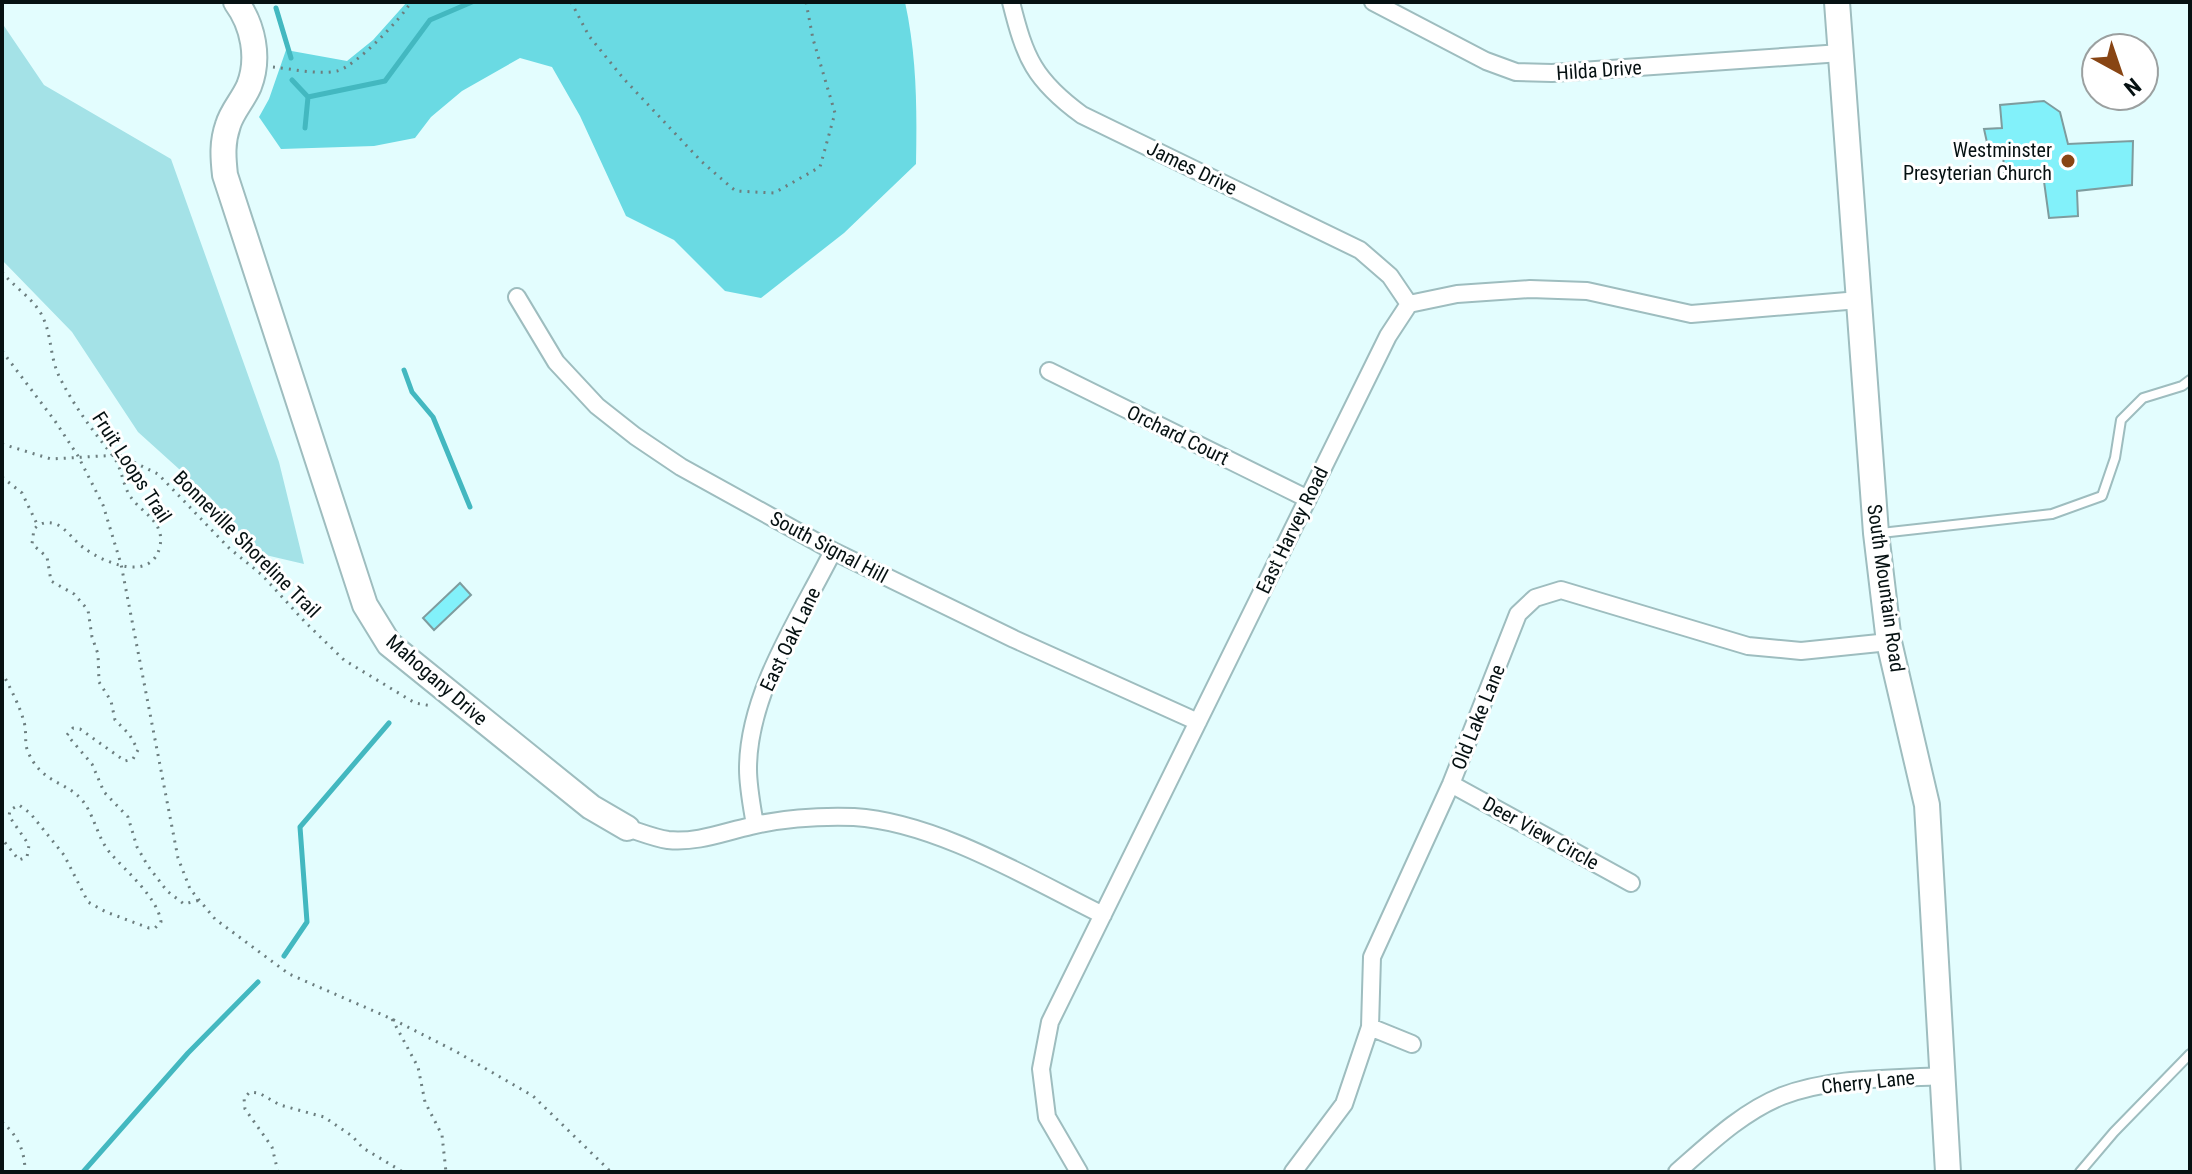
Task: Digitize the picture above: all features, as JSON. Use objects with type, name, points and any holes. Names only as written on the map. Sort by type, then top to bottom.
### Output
[{"type":"street","name":"James Drive","points":[[1011,2],[1022,47],[1037,74],[1055,96],[1082,115],[1360,250],[1390,276],[1409,304]]},
{"type":"street","name":"Hilda Drive","points":[[1373,2],[1486,61],[1516,72],[1552,73],[1841,53]]},
{"type":"street","name":"South Mountain Road","points":[[1837,2],[1876,533],[1889,642],[1927,805],[1948,1172]]},
{"type":"street","name":"Mahogany Drive","points":[[239,3],[254,40],[253,66],[249,86],[228,122],[222,146],[225,175],[365,605],[389,644],[591,807],[627,828],[667,840],[702,839],[755,825],[815,817],[857,817],[908,827],[954,843],[1103,915]]},
{"type":"street","points":[[1409,304],[1457,294],[1530,289],[1587,291],[1691,314],[1859,300]]},
{"type":"street","name":"South Signal Hill","points":[[517,297],[556,362],[606,414],[681,467],[833,551],[1014,639],[1198,722]]},
{"type":"street","name":"East Harvey Road","points":[[1079,1172],[1047,1117],[1041,1069],[1050,1022],[1388,336],[1409,304]]},
{"type":"street","name":"Orchard Court","points":[[1049,371],[1308,499]]},
{"type":"street","name":"East Oak Lane","points":[[755,825],[748,769],[754,721],[766,682],[833,551]]},
{"type":"street","name":"Old Lake Lane","points":[[1293,1172],[1344,1104],[1370,1027],[1372,957],[1451,784],[1518,614],[1535,598],[1561,590],[1748,646],[1801,651],[1889,642]]},
{"type":"street","name":"Deer View Circle","points":[[1451,784],[1631,883]]},
{"type":"street","points":[[1370,1027],[1412,1044]]},
{"type":"street","name":"Cherry Lane","points":[[1677,1172],[1734,1123],[1781,1096],[1834,1082],[1942,1076]]},
{"type":"lane","points":[[1876,533],[2052,514],[2102,496],[2115,458],[2121,420],[2143,398],[2182,386],[2190,380]]},
{"type":"lane","points":[[2080,1172],[2114,1132],[2190,1054]]},
{"type":"path","points":[[253,66],[338,71],[375,45],[411,2]]},
{"type":"path","points":[[571,3],[601,52],[701,161],[736,191],[768,193],[782,190],[820,167],[835,113],[813,39],[806,2]]},
{"type":"path","name":"Fruit Loops Trail","points":[[2,272],[39,310],[58,374],[72,403],[113,456],[130,497],[151,517],[160,535],[160,547],[149,564],[134,568],[121,564]]},
{"type":"path","points":[[2,351],[78,456],[103,505],[121,564],[178,858],[190,889],[215,919],[289,974],[392,1019],[533,1096],[611,1172]]},
{"type":"path","name":"Bonneville Shoreline Trail","points":[[2,444],[51,459],[119,455],[158,474],[344,660],[415,703],[437,707],[452,695]]},
{"type":"path","points":[[2,451],[12,448]]},
{"type":"path","points":[[2,477],[22,493],[38,524]]},
{"type":"path","points":[[38,524],[54,523],[84,549],[121,564]]},
{"type":"path","points":[[38,524],[31,535],[32,544],[47,557],[51,581],[74,594],[88,610],[98,654],[99,682],[111,701],[115,720],[129,734],[138,750],[133,759],[125,761],[76,728],[68,732],[68,739],[92,764],[104,792],[128,817],[137,847],[167,891],[184,904],[200,900]]},
{"type":"path","points":[[2,672],[25,724],[27,750],[32,759],[51,781],[81,799],[98,836],[159,912],[161,922],[155,928],[149,928],[88,902],[64,855],[30,813],[19,805],[10,810],[9,816],[29,845],[27,857],[15,858],[2,839]]},
{"type":"path","points":[[392,1019],[418,1067],[425,1102],[440,1131],[446,1172]]},
{"type":"path","points":[[278,1172],[268,1140],[245,1109],[244,1098],[250,1092],[259,1093],[287,1108],[324,1117],[352,1136],[363,1148],[403,1172]]},
{"type":"path","points":[[2,1122],[17,1137],[22,1148],[25,1172]]},
{"type":"shaded area","points":[[407,2],[905,2],[915,83],[916,164],[844,233],[761,298],[725,291],[674,240],[626,216],[580,116],[552,67],[520,58],[462,91],[431,117],[415,138],[374,146],[281,149],[259,117],[269,99],[286,50],[347,61],[373,40]]},
{"type":"shaded area","points":[[2,23],[44,85],[171,159],[279,462],[304,564],[257,553],[210,497],[138,432],[72,332],[2,260]]},
{"type":"building","name":"Westminster Presyterian Church","points":[[2044,101],[2060,112],[2068,144],[2133,141],[2132,185],[2077,191],[2078,216],[2049,218],[2043,174],[2004,176],[2003,147],[1988,147],[1984,129],[2002,128],[2000,105]]},
{"type":"building","points":[[460,583],[471,595],[434,630],[423,618]]},
{"type":"waterway","points":[[292,80],[308,97],[385,81],[430,20],[472,2]]},
{"type":"waterway","points":[[276,8],[291,58]]},
{"type":"waterway","points":[[305,128],[308,97]]},
{"type":"waterway","points":[[404,370],[412,392],[433,417],[470,507]]},
{"type":"waterway","points":[[284,956],[307,922],[300,827],[389,723]]},
{"type":"waterway","points":[[83,1172],[188,1053],[258,982]]},
{"type":"place","name":"Westminster Presyterian Church","points":[[2068,161]]}]
